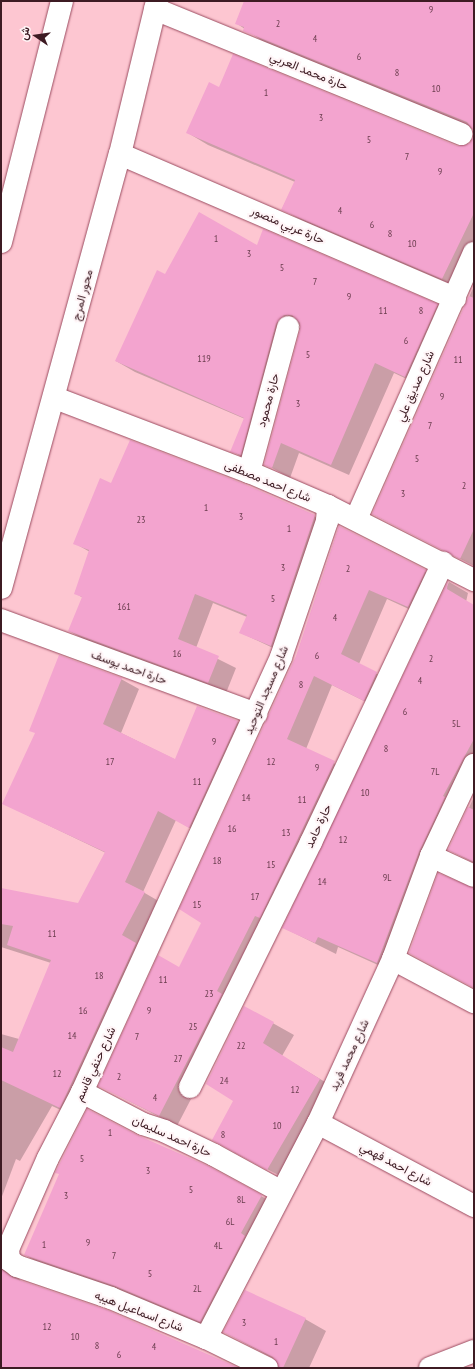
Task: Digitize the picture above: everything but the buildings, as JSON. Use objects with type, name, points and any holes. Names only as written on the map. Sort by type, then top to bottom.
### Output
[{"type":"street","points":[[1,242],[62,1]]},
{"type":"street","name":"حارة محمد العربي","points":[[156,5],[462,134]]},
{"type":"street","name":"محور المرج","points":[[1,588],[55,398],[120,154],[156,5]]},
{"type":"street","name":"حارة عربي منصور","points":[[120,154],[454,298]]},
{"type":"street","name":"شارع صديق علي","points":[[356,519],[474,253]]},
{"type":"street","name":"حارة محمود","points":[[249,472],[288,327]]},
{"type":"street","name":"شارع احمد مصطفى","points":[[55,398],[249,472],[328,506],[474,579]]},
{"type":"street","name":"شارع مسجد التوحيد","points":[[185,867],[281,657],[327,521],[328,506]]},
{"type":"street","name":"حارة حامد","points":[[190,1087],[311,842],[442,563]]},
{"type":"street","name":"حارة احمد يوسف","points":[[1,620],[256,714]]},
{"type":"street","name":"شارع محمد فريد","points":[[206,1338],[318,1123],[393,958],[431,856],[474,765]]},
{"type":"street","points":[[431,856],[474,876]]},
{"type":"street","name":"شارع حنفي قاسم","points":[[9,1260],[8,1249],[48,1158],[82,1092],[185,867]]},
{"type":"street","points":[[393,958],[474,1002]]},
{"type":"street","name":"حارة احمد سليمان","points":[[82,1092],[144,1124],[164,1130],[282,1192]]},
{"type":"street","name":"شارع احمد فهمي","points":[[318,1123],[474,1206]]},
{"type":"street","name":"شارع اسماعيل هيبه","points":[[9,1260],[17,1266],[111,1298],[206,1338],[267,1368]]},
{"type":"street","points":[[430,1368],[463,1359]]}]
